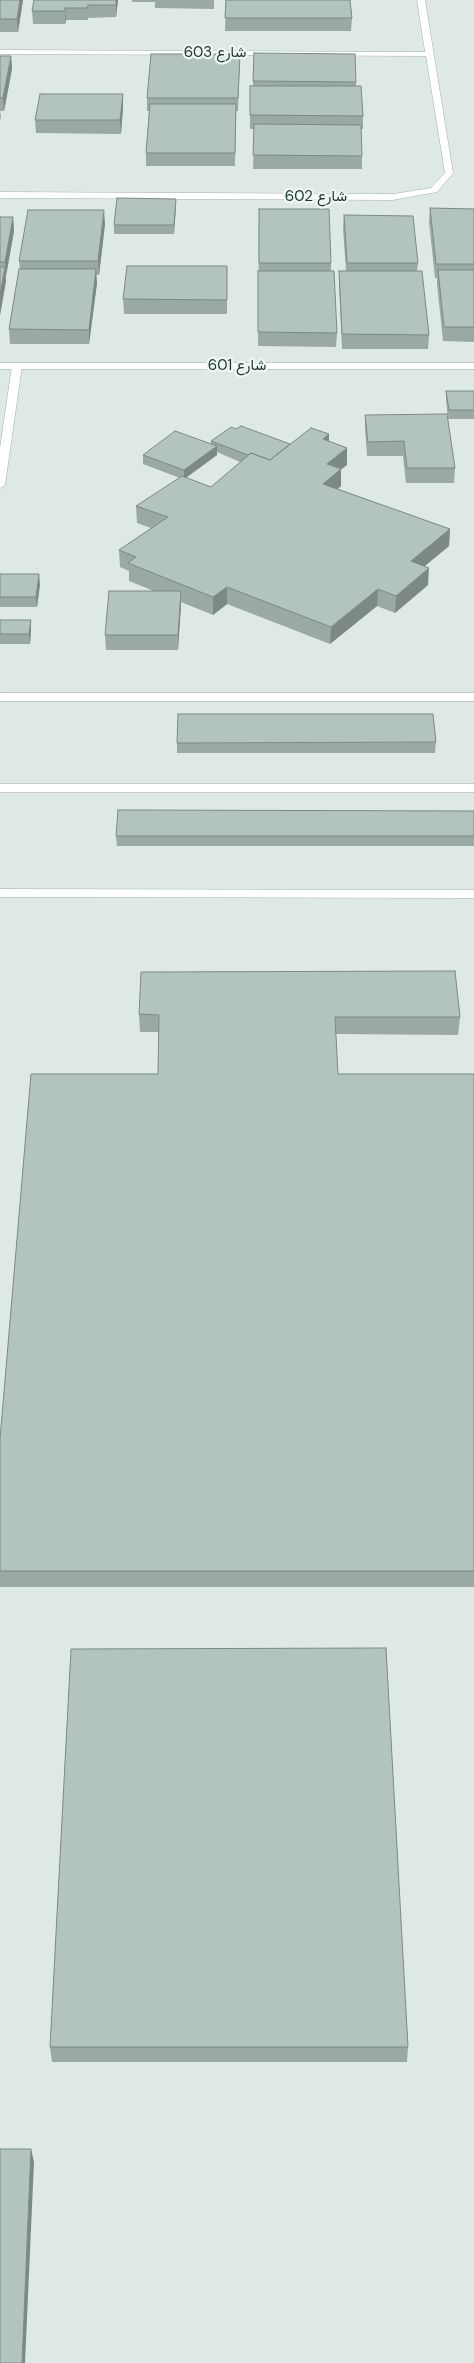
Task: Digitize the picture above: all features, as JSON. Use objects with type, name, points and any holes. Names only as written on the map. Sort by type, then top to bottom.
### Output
[{"type":"street","name":"شارع 602","points":[[0,195],[393,197],[434,190],[448,173],[421,0]]},
{"type":"street","name":"شارع 603","points":[[0,52],[429,54]]},
{"type":"street","name":"شارع 601","points":[[0,366],[474,366]]},
{"type":"street","points":[[0,485],[17,366]]},
{"type":"street","points":[[0,697],[474,698]]},
{"type":"street","points":[[0,788],[474,788]]},
{"type":"street","points":[[0,893],[474,894]]},
{"type":"building","points":[[0,0],[20,0],[17,19],[0,19]]},
{"type":"building","points":[[34,0],[116,0],[116,5],[88,5],[87,8],[65,8],[65,11],[32,11]]},
{"type":"building","points":[[226,0],[350,0],[352,18],[225,18]]},
{"type":"building","points":[[254,53],[355,54],[356,82],[253,81]]},
{"type":"building","points":[[151,54],[240,54],[238,98],[147,98]]},
{"type":"building","points":[[0,56],[11,56],[3,98],[0,98]]},
{"type":"building","points":[[250,86],[361,86],[363,116],[250,115]]},
{"type":"building","points":[[40,94],[123,94],[120,120],[35,120]]},
{"type":"building","points":[[150,104],[236,104],[235,153],[146,153]]},
{"type":"building","points":[[254,124],[361,125],[362,156],[253,155]]},
{"type":"building","points":[[117,198],[176,199],[174,225],[114,225]]},
{"type":"building","points":[[430,208],[474,209],[474,264],[436,264]]},
{"type":"building","points":[[259,209],[329,209],[331,263],[259,263]]},
{"type":"building","points":[[28,210],[104,210],[98,261],[19,261]]},
{"type":"building","points":[[344,215],[413,216],[418,263],[347,263]]},
{"type":"building","points":[[0,217],[13,217],[5,262],[0,262]]},
{"type":"building","points":[[127,266],[227,266],[227,300],[123,299]]},
{"type":"building","points":[[0,267],[5,267],[0,295]]},
{"type":"building","points":[[19,269],[96,269],[89,330],[9,329]]},
{"type":"building","points":[[438,270],[474,270],[474,327],[444,327]]},
{"type":"building","points":[[258,271],[334,271],[337,333],[258,332]]},
{"type":"building","points":[[339,271],[422,271],[429,335],[342,334]]},
{"type":"building","points":[[446,391],[474,391],[474,410],[449,410]]},
{"type":"building","points":[[447,414],[455,468],[407,468],[404,441],[368,442],[365,415]]},
{"type":"building","points":[[241,426],[290,444],[270,460],[251,453],[248,455],[211,441],[231,427],[236,429]]},
{"type":"building","points":[[311,428],[329,434],[323,439],[347,448],[327,464],[341,469],[323,484],[450,529],[411,561],[429,568],[396,596],[378,589],[331,627],[227,587],[213,597],[128,563],[136,557],[119,550],[168,517],[136,506],[182,476],[211,487],[251,453],[270,460]]},
{"type":"building","points":[[175,431],[217,446],[184,470],[143,455]]},
{"type":"building","points":[[0,574],[39,574],[36,597],[0,597]]},
{"type":"building","points":[[109,591],[181,591],[178,635],[105,635]]},
{"type":"building","points":[[0,620],[31,620],[29,634],[0,634]]},
{"type":"building","points":[[178,714],[433,714],[436,742],[177,743]]},
{"type":"building","points":[[118,810],[474,811],[474,836],[116,836]]},
{"type":"building","points":[[455,971],[460,1017],[335,1017],[338,1074],[474,1074],[474,1571],[0,1571],[0,1439],[31,1074],[158,1074],[159,1015],[139,1014],[141,972]]},
{"type":"building","points":[[386,1648],[408,2047],[50,2047],[71,1649]]},
{"type":"building","points":[[0,2149],[31,2149],[22,2363],[0,2363]]}]
